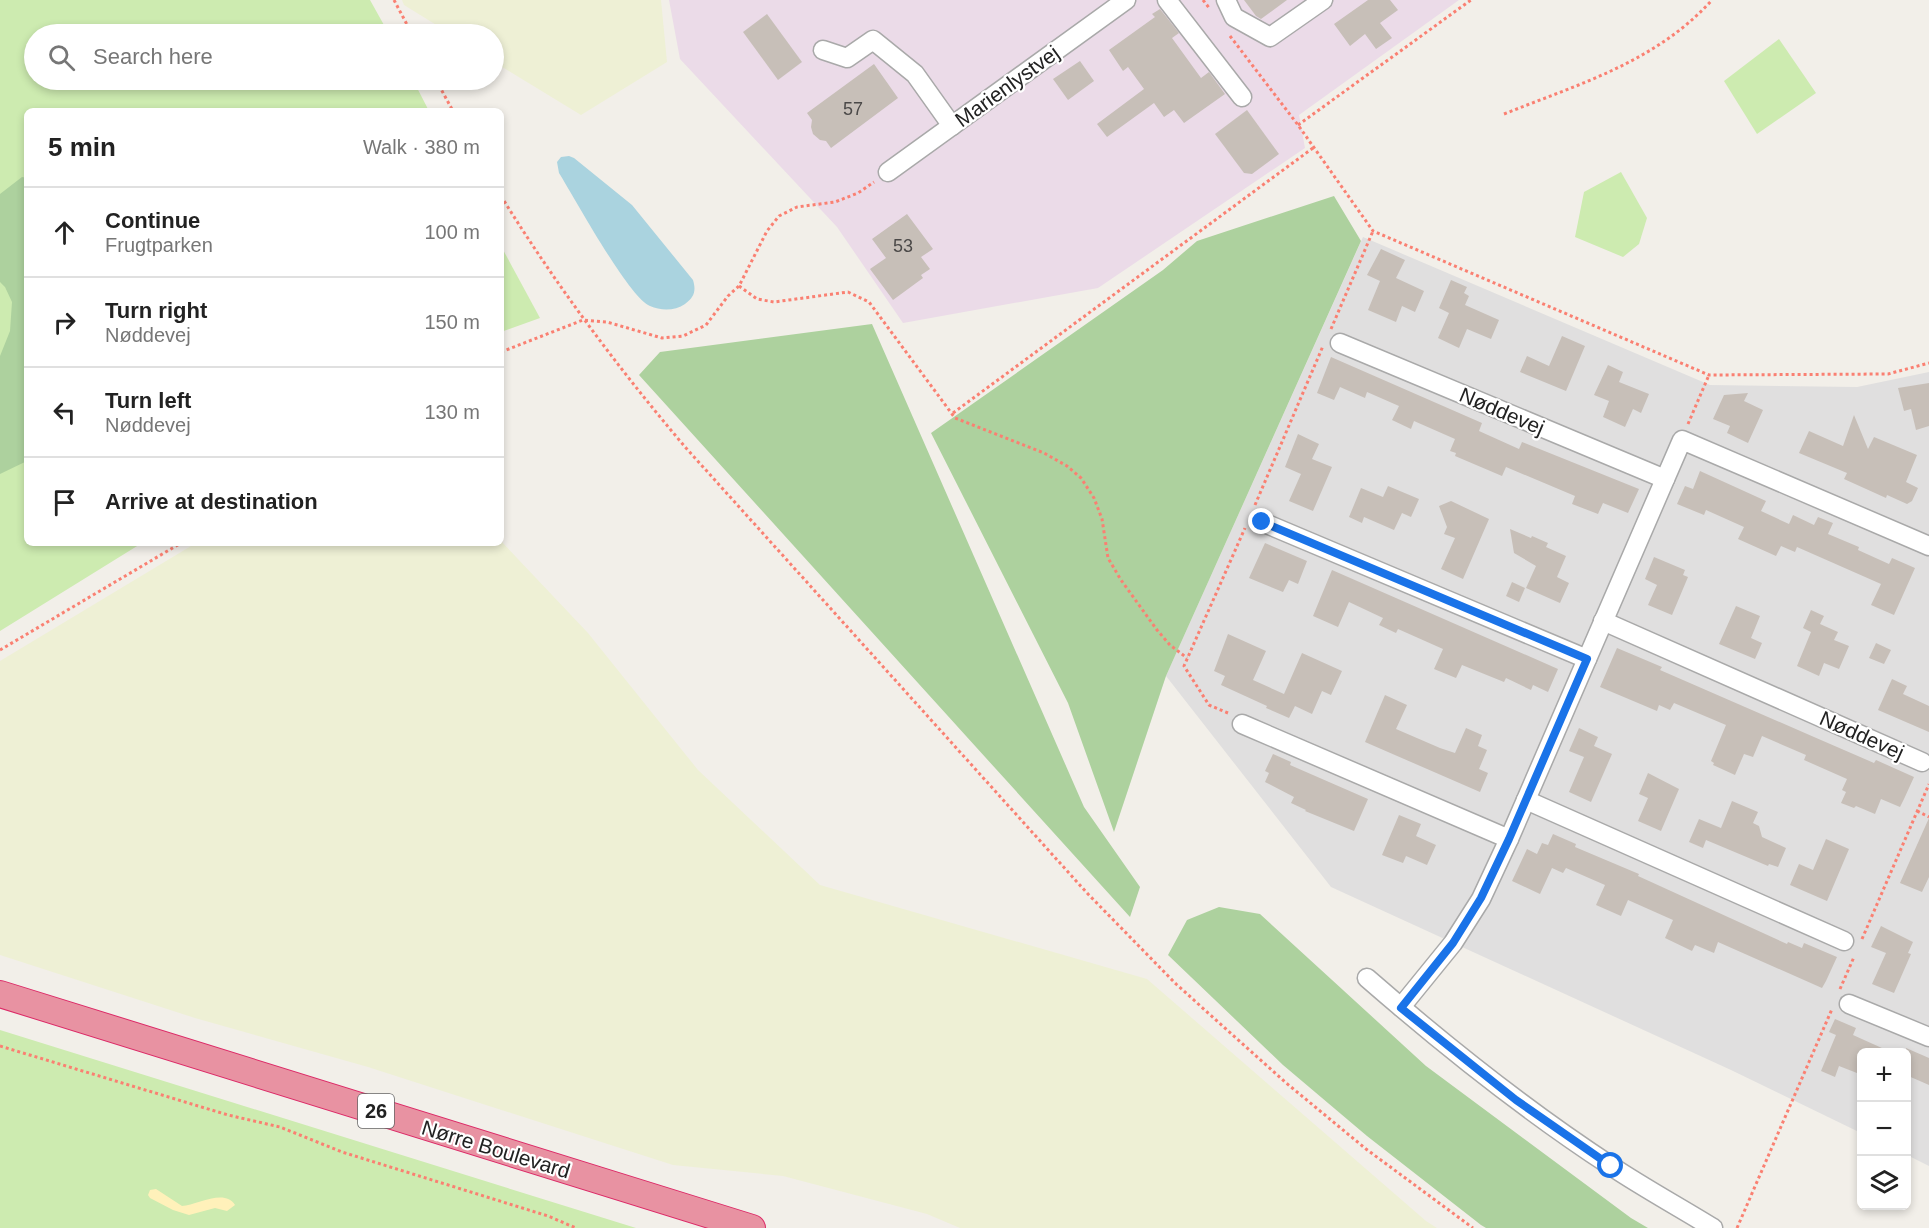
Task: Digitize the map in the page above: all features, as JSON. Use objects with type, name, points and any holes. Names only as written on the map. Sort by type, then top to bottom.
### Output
[{"type":"highway","name":"Nørre Boulevard","points":[[0,994],[752,1228]]},
{"type":"street","name":"Marienlystvej","points":[[888,172],[1126,0]]},
{"type":"street","points":[[1167,0],[1242,97]]},
{"type":"street","points":[[1226,0],[1234,16],[1270,37],[1323,0]]},
{"type":"street","points":[[823,50],[847,58],[873,40],[915,74],[952,126]]},
{"type":"street","name":"Nøddevej","points":[[1340,343],[1665,479]]},
{"type":"street","points":[[1401,1008],[1453,943],[1481,898],[1509,839],[1682,440],[1928,542]]},
{"type":"street","points":[[1254,518],[1587,659]]},
{"type":"street","name":"Nøddevej","points":[[1603,621],[1922,762]]},
{"type":"street","points":[[1242,724],[1509,839]]},
{"type":"street","points":[[1526,800],[1844,941]]},
{"type":"street","points":[[1367,978],[1516,1100],[1611,1166],[1713,1228]]},
{"type":"street","points":[[1849,1004],[1929,1037]]},
{"type":"path","points":[[394,0],[407,24]]},
{"type":"path","points":[[1203,0],[1210,9]]},
{"type":"path","points":[[1298,125],[1471,0]]},
{"type":"path","points":[[1504,114],[1630,63],[1664,43],[1712,0]]},
{"type":"path","points":[[1230,36],[1298,125],[1372,231],[1709,375],[1888,374],[1929,363]]},
{"type":"path","points":[[441,90],[451,108]]},
{"type":"path","points":[[953,413],[1313,148]]},
{"type":"path","points":[[504,351],[583,320],[607,321],[662,338],[683,336],[706,325],[728,296],[739,286],[767,231],[779,216],[797,207],[835,202],[858,193],[888,172]]},
{"type":"path","points":[[504,201],[532,247],[583,320],[638,392],[1087,893],[1176,984],[1285,1082],[1366,1149],[1473,1228]]},
{"type":"path","points":[[1242,724],[1241,718],[1209,705],[1184,666],[1254,518],[1372,231]]},
{"type":"path","points":[[739,286],[757,299],[774,302],[848,292],[869,302],[955,418],[1044,453],[1067,466],[1081,478],[1094,498],[1102,519],[1108,558],[1121,580],[1157,630],[1170,645],[1187,657]]},
{"type":"path","points":[[1682,440],[1709,375]]},
{"type":"path","points":[[0,650],[176,546]]},
{"type":"path","points":[[1917,812],[1929,818]]},
{"type":"path","points":[[0,1046],[228,1115],[280,1127],[342,1152],[548,1216],[576,1228]]},
{"type":"shaded area","points":[[669,0],[1459,0],[1299,115],[1305,148],[1098,288],[903,323],[837,227],[680,59]]},
{"type":"shaded area","points":[[1363,237],[1710,385],[1857,387],[1929,372],[1929,1166],[1911,1157],[1911,1048],[1857,1048],[1857,1131],[1731,1070],[1331,887],[1166,676]]},
{"type":"green space","points":[[0,0],[370,0],[383,24],[24,24],[24,90],[418,90],[427,108],[24,108],[24,546],[137,546],[0,631]]},
{"type":"green space","points":[[402,0],[661,0],[667,62],[581,115],[504,68],[504,24],[435,24],[404,5]]},
{"type":"green space","points":[[1779,39],[1816,93],[1757,134],[1724,81]]},
{"type":"green space","points":[[1621,172],[1647,218],[1639,244],[1623,257],[1575,237],[1584,192]]},
{"type":"green space","points":[[24,177],[24,462],[0,474],[0,356],[10,331],[12,302],[0,282],[0,194]]},
{"type":"green space","points":[[1334,196],[1361,241],[1166,676],[1114,832],[1068,703],[931,433],[1163,270],[1197,241]]},
{"type":"green space","points":[[504,252],[540,318],[504,331]]},
{"type":"green space","points":[[872,324],[1084,807],[1140,887],[1130,917],[639,375],[660,352]]},
{"type":"green space","points":[[504,544],[588,633],[698,770],[820,885],[1147,979],[1426,1221],[1437,1228],[960,1228],[927,1214],[783,1176],[673,1165],[368,1067],[195,1018],[0,955],[0,661],[191,546],[504,546]]},
{"type":"green space","points":[[1219,907],[1260,914],[1426,1066],[1631,1218],[1648,1228],[1486,1228],[1481,1225],[1367,1136],[1283,1065],[1168,955],[1187,920]]},
{"type":"green space","points":[[0,1030],[636,1228],[0,1228]]},
{"type":"sand","points":[[156,1189],[182,1206],[218,1198],[230,1200],[235,1205],[227,1211],[215,1208],[189,1215],[173,1210],[150,1198],[148,1195],[150,1190]]},
{"type":"water","points":[[569,156],[632,205],[693,280],[694,293],[691,299],[672,309],[654,308],[641,299],[629,285],[602,246],[559,173],[557,162],[561,157]]},
{"type":"building","points":[[1244,0],[1287,0],[1261,19]]},
{"type":"building","points":[[1368,0],[1390,0],[1398,10],[1380,23],[1392,38],[1376,49],[1365,34],[1350,46],[1334,24]]},
{"type":"building","points":[[1160,9],[1179,33],[1172,38],[1201,78],[1209,72],[1225,94],[1184,123],[1174,110],[1164,117],[1154,103],[1107,137],[1097,124],[1144,89],[1128,67],[1123,71],[1109,50],[1155,17],[1152,14]]},
{"type":"building","points":[[767,14],[802,62],[778,80],[743,32]]},
{"type":"building","points":[[1080,61],[1094,81],[1068,100],[1053,79]]},
{"type":"building","points":[[874,64],[898,98],[831,148],[826,141],[820,140],[813,134],[812,120],[807,113]]},
{"type":"building","points":[[1247,110],[1279,154],[1252,174],[1244,173],[1215,134]]},
{"type":"building","points":[[907,214],[933,249],[921,257],[930,269],[921,275],[923,278],[893,300],[870,269],[886,258],[872,239]]},
{"type":"building","points":[[1381,249],[1405,260],[1396,278],[1424,291],[1415,312],[1402,306],[1396,322],[1368,310],[1380,281],[1367,275]]},
{"type":"building","points":[[1451,280],[1467,287],[1464,293],[1469,296],[1465,305],[1499,320],[1491,339],[1467,329],[1459,348],[1438,338],[1449,313],[1439,308]]},
{"type":"building","points":[[1562,336],[1585,346],[1566,391],[1520,372],[1527,356],[1549,366]]},
{"type":"building","points":[[1331,357],[1482,423],[1479,431],[1519,449],[1522,442],[1639,489],[1628,513],[1603,503],[1598,514],[1572,504],[1575,496],[1506,467],[1502,476],[1455,456],[1456,453],[1450,451],[1455,439],[1414,421],[1411,429],[1392,420],[1399,406],[1367,392],[1365,398],[1340,387],[1334,400],[1317,393]]},
{"type":"building","points":[[1608,365],[1623,372],[1619,382],[1649,394],[1641,413],[1633,409],[1625,427],[1603,417],[1609,401],[1594,395]]},
{"type":"building","points":[[1929,383],[1929,426],[1916,430],[1911,409],[1904,411],[1898,388]]},
{"type":"building","points":[[1748,393],[1744,401],[1763,410],[1748,443],[1727,433],[1730,426],[1713,419],[1724,395]]},
{"type":"building","points":[[1854,415],[1868,449],[1874,437],[1917,455],[1906,482],[1918,488],[1912,501],[1907,504],[1887,495],[1886,498],[1844,479],[1847,473],[1799,453],[1809,431],[1843,446]]},
{"type":"building","points":[[1298,434],[1319,444],[1312,459],[1332,467],[1313,511],[1289,501],[1301,474],[1285,467]]},
{"type":"building","points":[[1700,471],[1766,501],[1761,511],[1789,524],[1793,515],[1814,525],[1818,517],[1833,523],[1828,534],[1859,547],[1858,550],[1889,564],[1892,558],[1915,568],[1894,615],[1871,605],[1881,584],[1797,547],[1795,552],[1781,546],[1776,556],[1738,539],[1744,527],[1706,510],[1704,515],[1677,504],[1685,486],[1693,489]]},
{"type":"building","points":[[1388,486],[1419,499],[1411,517],[1402,513],[1394,530],[1364,517],[1362,523],[1349,517],[1361,488],[1383,497]]},
{"type":"building","points":[[1451,501],[1489,519],[1463,579],[1441,569],[1455,538],[1444,534],[1447,527],[1439,506]]},
{"type":"building","points":[[1510,529],[1548,543],[1546,547],[1566,556],[1557,577],[1569,583],[1560,603],[1526,588],[1536,566],[1514,553]]},
{"type":"building","points":[[1265,543],[1307,561],[1298,584],[1289,580],[1283,592],[1249,578]]},
{"type":"building","points":[[1654,557],[1685,570],[1683,575],[1688,577],[1672,615],[1648,605],[1657,585],[1645,579]]},
{"type":"building","points":[[1332,570],[1558,669],[1548,692],[1533,685],[1531,690],[1506,678],[1504,682],[1462,665],[1456,678],[1434,669],[1443,649],[1398,629],[1396,633],[1379,625],[1383,618],[1349,602],[1338,627],[1313,616]]},
{"type":"building","points":[[1512,582],[1525,588],[1519,602],[1506,596]]},
{"type":"building","points":[[1736,606],[1760,616],[1751,638],[1762,643],[1755,659],[1719,644]]},
{"type":"building","points":[[1811,610],[1824,616],[1820,624],[1838,632],[1834,640],[1849,646],[1839,669],[1824,663],[1819,676],[1797,666],[1811,632],[1803,628]]},
{"type":"building","points":[[1228,634],[1266,651],[1253,680],[1284,694],[1302,653],[1342,671],[1331,695],[1322,691],[1312,714],[1295,706],[1289,718],[1221,685],[1225,676],[1214,671]]},
{"type":"building","points":[[1876,643],[1891,650],[1884,664],[1869,658]]},
{"type":"building","points":[[1617,648],[1662,667],[1660,670],[1814,737],[1874,763],[1876,760],[1914,777],[1900,807],[1881,799],[1875,814],[1841,803],[1846,792],[1842,790],[1847,779],[1804,760],[1806,755],[1762,736],[1753,757],[1744,754],[1735,775],[1713,765],[1711,761],[1726,725],[1674,703],[1670,710],[1659,705],[1657,711],[1600,687]]},
{"type":"building","points":[[1892,679],[1907,686],[1903,694],[1929,706],[1929,732],[1878,710]]},
{"type":"building","points":[[1385,695],[1407,705],[1396,729],[1440,748],[1455,753],[1466,728],[1482,735],[1478,746],[1487,750],[1479,769],[1488,773],[1480,792],[1365,742]]},
{"type":"building","points":[[1579,728],[1598,737],[1594,746],[1612,754],[1591,802],[1569,792],[1584,757],[1569,751]]},
{"type":"building","points":[[1273,754],[1291,762],[1290,765],[1368,799],[1354,831],[1305,811],[1291,803],[1294,797],[1265,782],[1269,773],[1265,771]]},
{"type":"building","points":[[1648,773],[1679,789],[1661,831],[1638,821],[1648,798],[1639,794]]},
{"type":"building","points":[[1732,801],[1758,812],[1753,823],[1759,826],[1762,837],[1786,848],[1778,867],[1769,864],[1768,866],[1706,840],[1703,848],[1689,842],[1699,819],[1721,828]]},
{"type":"building","points":[[1399,815],[1421,824],[1416,836],[1436,845],[1427,865],[1406,856],[1403,863],[1382,855]]},
{"type":"building","points":[[1929,818],[1929,877],[1922,892],[1900,883]]},
{"type":"building","points":[[1553,834],[1576,844],[1575,847],[1639,874],[1638,876],[1787,944],[1788,942],[1802,948],[1804,943],[1837,957],[1826,981],[1822,988],[1718,942],[1714,953],[1695,945],[1692,951],[1665,938],[1673,920],[1628,900],[1621,916],[1596,905],[1605,885],[1566,868],[1563,873],[1552,868],[1540,894],[1512,881],[1527,849],[1537,854],[1542,843],[1548,845]]},
{"type":"building","points":[[1826,839],[1849,849],[1827,901],[1790,885],[1799,864],[1813,870]]},
{"type":"building","points":[[1881,926],[1913,942],[1908,953],[1911,954],[1894,993],[1872,984],[1886,953],[1871,947]]},
{"type":"building","points":[[1835,1019],[1856,1028],[1853,1035],[1882,1048],[1857,1048],[1857,1073],[1839,1066],[1835,1077],[1821,1071],[1836,1035],[1829,1032]]},
{"type":"building","points":[[1911,1050],[1929,1058],[1929,1085],[1911,1077]]},
{"type":"route","points":[[1262,522],[1587,659],[1481,898],[1453,943],[1401,1008],[1516,1100],[1611,1166]]}]
